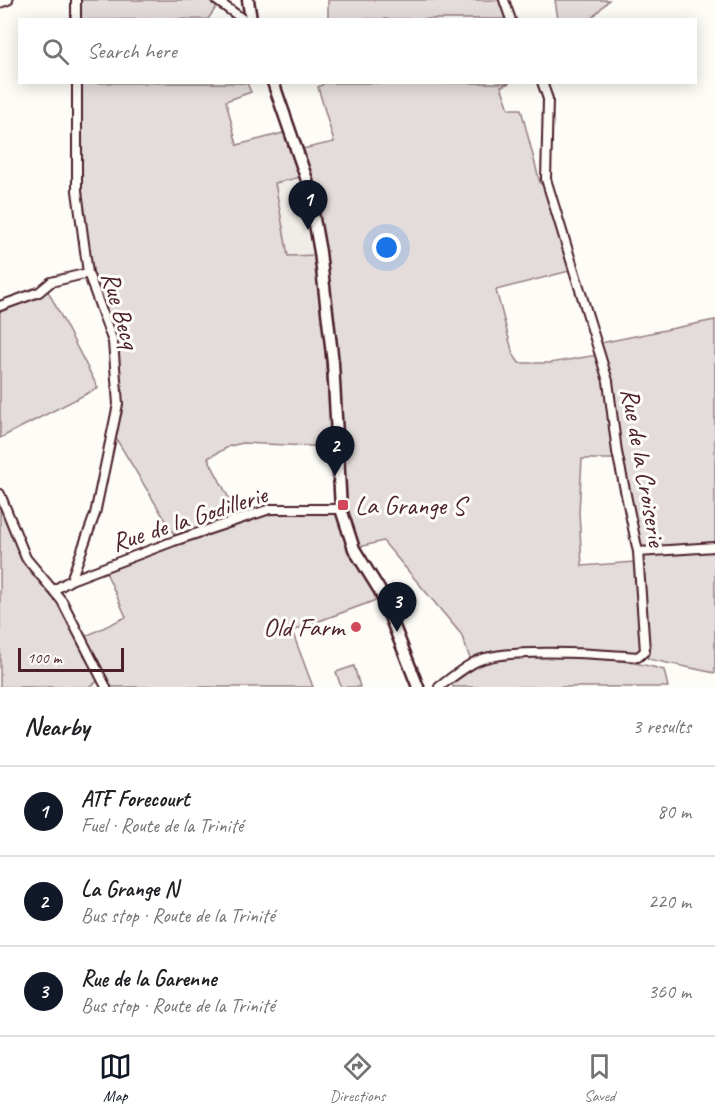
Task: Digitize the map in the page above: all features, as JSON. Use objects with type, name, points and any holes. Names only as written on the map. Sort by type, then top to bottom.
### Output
[{"type":"main road","points":[[248,0],[251,18]]},
{"type":"main road","points":[[274,84],[307,180],[318,241],[333,363],[341,509],[354,549],[380,591],[418,687]]},
{"type":"street","points":[[0,3],[8,0]]},
{"type":"street","points":[[76,0],[76,18]]},
{"type":"street","points":[[216,0],[241,18]]},
{"type":"street","points":[[504,0],[510,18]]},
{"type":"street","name":"Rue Becq","points":[[71,580],[95,514],[118,404],[113,342],[88,273],[77,191],[77,84]]},
{"type":"street","name":"Rue de la Croiserie","points":[[439,687],[475,662],[490,656],[554,653],[642,656],[645,651],[638,552],[617,452],[608,381],[546,179],[548,99],[543,84]]},
{"type":"street","points":[[0,306],[39,292],[51,282],[88,273]]},
{"type":"street","points":[[0,494],[26,558],[54,590],[105,684],[96,687]]},
{"type":"street","name":"Rue de la Godillerie","points":[[54,590],[71,580],[174,541],[270,509],[341,509]]},
{"type":"street","points":[[638,552],[715,547]]},
{"type":"shaded area","points":[[79,0],[211,0],[218,5],[209,18],[79,18]]},
{"type":"shaded area","points":[[328,0],[501,0],[508,18],[328,18]]},
{"type":"shaded area","points":[[555,0],[609,0],[592,18],[558,18]]},
{"type":"shaded area","points":[[79,84],[247,84],[251,92],[226,101],[237,145],[287,132],[301,177],[275,183],[288,256],[318,255],[332,447],[243,443],[230,446],[208,458],[238,516],[175,536],[115,437],[122,412],[118,343],[92,270],[84,224],[80,177]]},
{"type":"shaded area","points":[[323,84],[507,84],[501,86],[509,109],[521,109],[540,183],[544,186],[573,270],[496,290],[513,354],[519,363],[550,363],[597,355],[606,382],[616,459],[582,459],[579,512],[582,566],[635,562],[641,649],[636,653],[543,650],[471,661],[461,634],[383,541],[359,547],[352,529],[344,493],[334,335],[324,241],[302,149],[334,142],[318,87]]},
{"type":"shaded area","points":[[301,177],[318,255],[288,256],[275,183]]},
{"type":"shaded area","points":[[48,291],[98,388],[0,438],[0,312]]},
{"type":"shaded area","points":[[715,320],[715,543],[640,548],[620,447],[611,381],[600,343]]},
{"type":"shaded area","points":[[0,498],[20,557],[57,598],[100,680],[89,687],[0,687]]},
{"type":"shaded area","points":[[337,512],[346,545],[379,599],[292,631],[313,687],[109,687],[84,637],[126,617],[105,570],[179,542],[269,513]]},
{"type":"shaded area","points":[[715,550],[715,673],[648,659],[640,555]]},
{"type":"shaded area","points":[[553,656],[595,658],[650,666],[664,670],[668,687],[453,687],[452,684],[485,661]]},
{"type":"shaded area","points":[[354,666],[360,687],[341,687],[336,672]]},
{"type":"place","name":"ATF Forecourt","points":[[308,230]]},
{"type":"place","name":"La Grange N","points":[[335,476]]},
{"type":"place","name":"La Grange S","points":[[343,505]]},
{"type":"place","name":"Old Farm","points":[[356,627]]},
{"type":"place","name":"Rue de la Garenne","points":[[397,632]]}]
